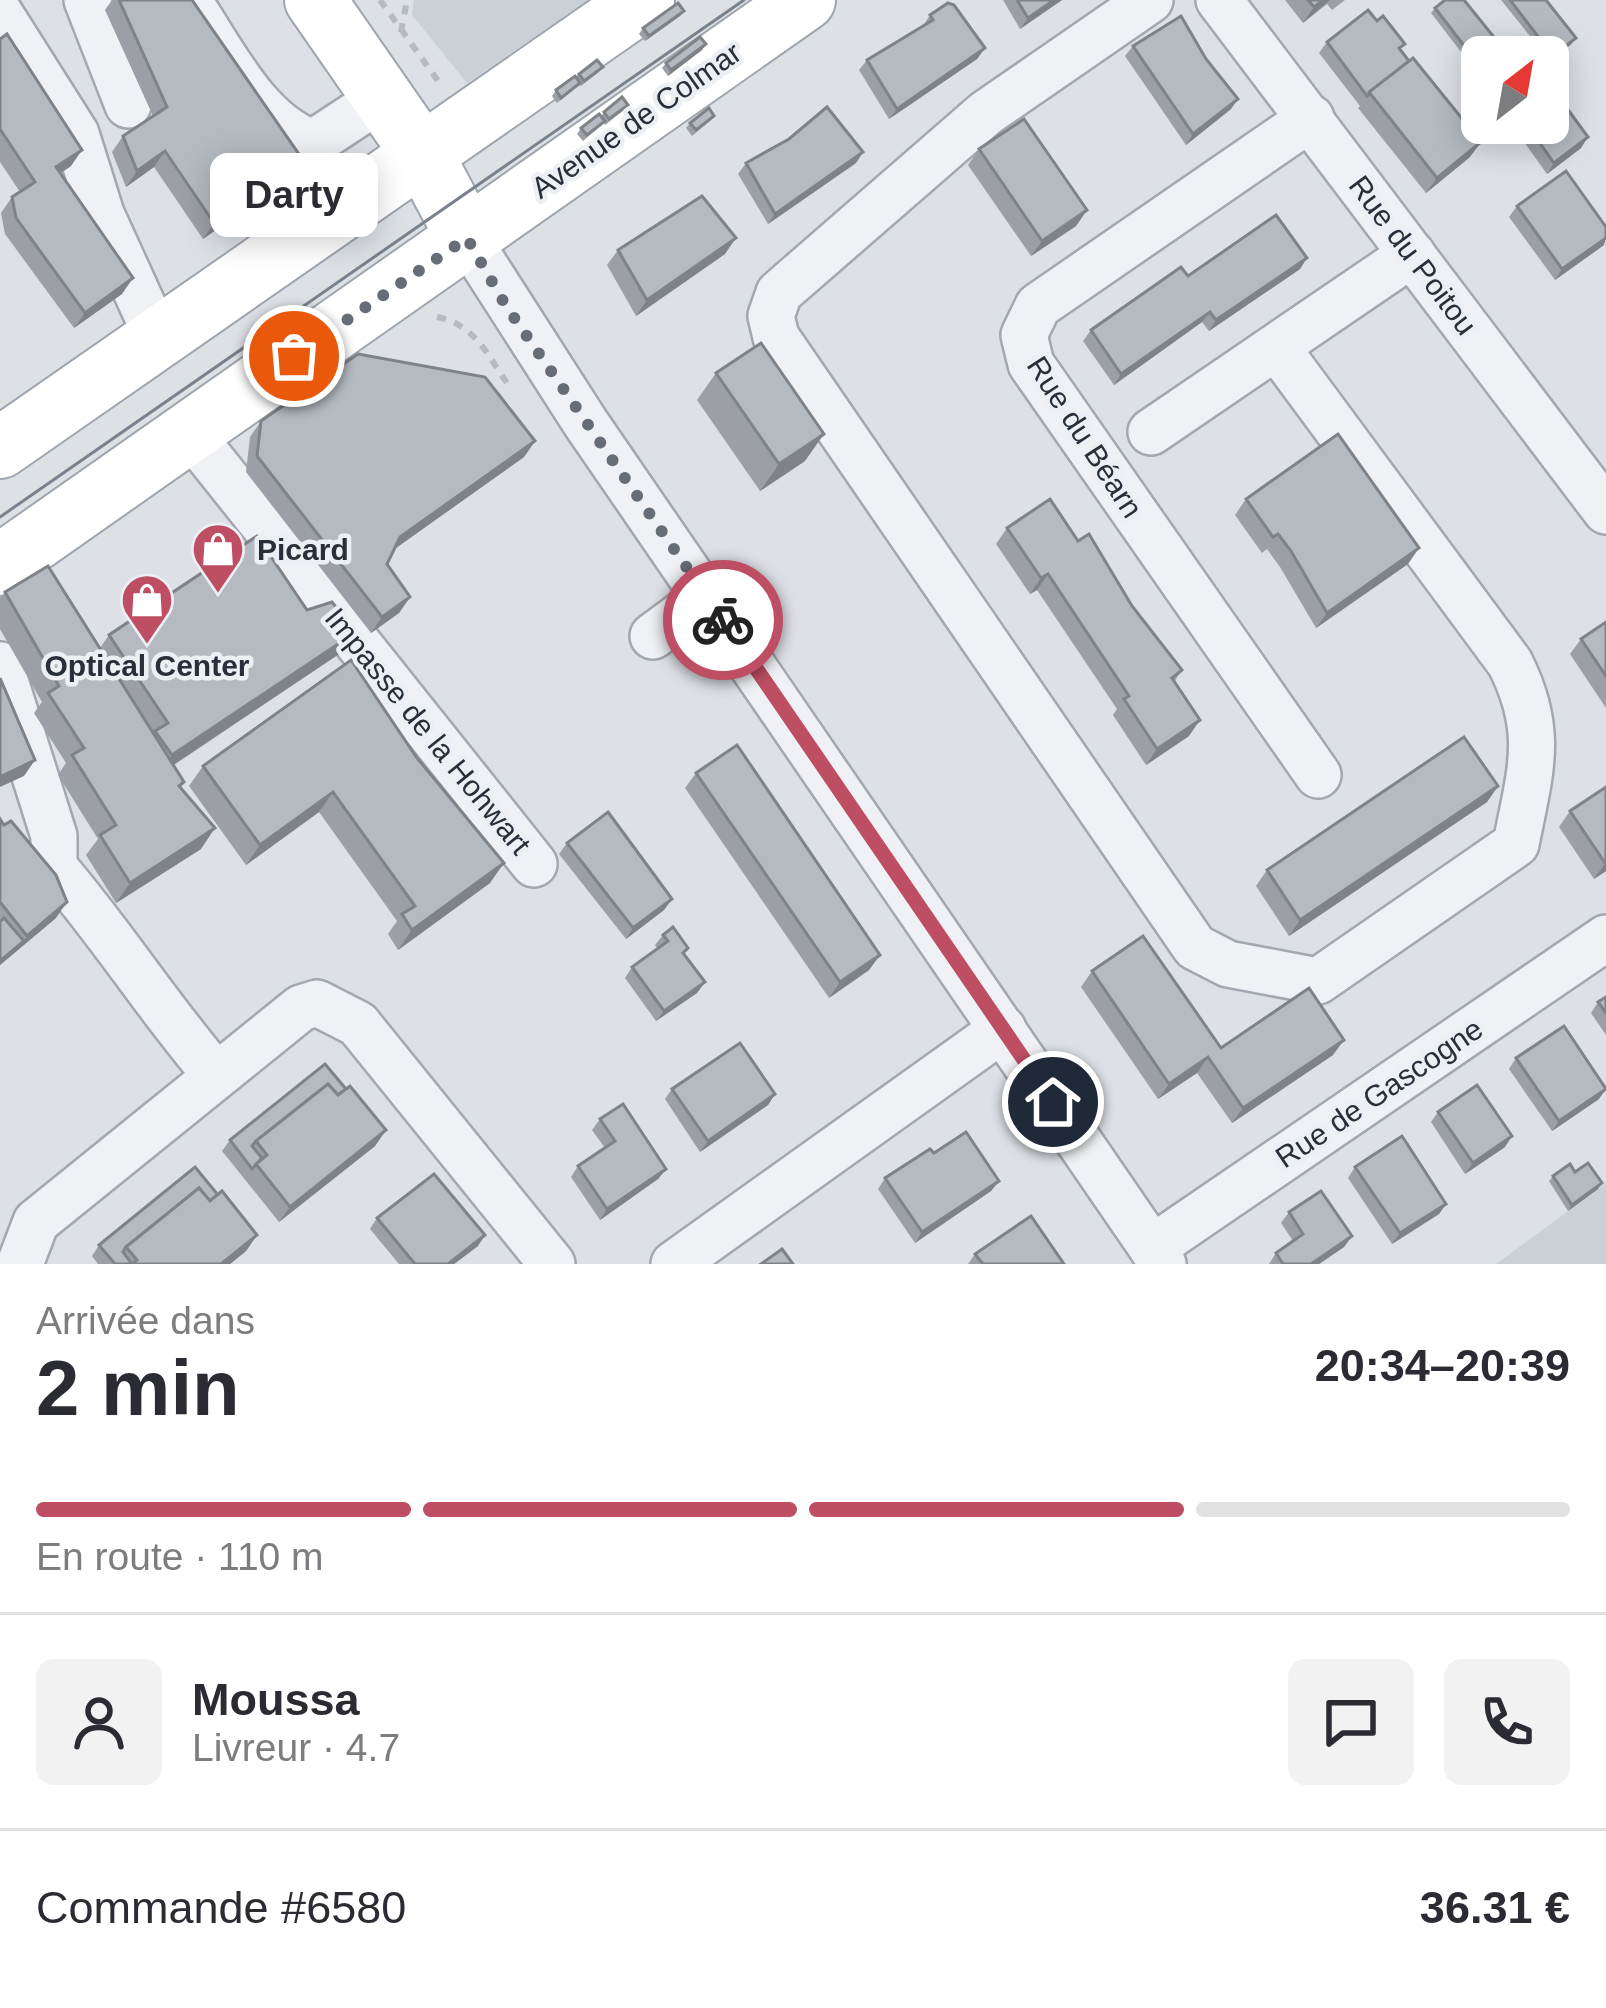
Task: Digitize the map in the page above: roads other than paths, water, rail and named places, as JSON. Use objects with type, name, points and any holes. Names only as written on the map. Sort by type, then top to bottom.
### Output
[{"type":"main road","points":[[314,0],[424,157],[467,238]]},
{"type":"main road","points":[[0,448],[644,0]]},
{"type":"main road","name":"Avenue de Colmar","points":[[0,565],[187,429],[805,0]]},
{"type":"street","points":[[87,0],[128,105]]},
{"type":"street","points":[[188,0],[270,117],[291,135],[313,142],[383,97]]},
{"type":"street","points":[[1150,0],[986,113],[779,293],[771,316],[776,337],[1195,947],[1228,964],[1318,981],[1516,844],[1536,741],[1527,695],[1510,663],[1277,348]]},
{"type":"street","name":"Rue du Poitou","points":[[1219,0],[1606,511]]},
{"type":"street","points":[[0,14],[76,134],[101,214],[158,339]]},
{"type":"street","name":"Rue du Béarn","points":[[1311,118],[1038,307],[1024,335],[1031,364],[1318,775]]},
{"type":"street","points":[[467,238],[506,306],[1157,1256]]},
{"type":"street","points":[[1150,433],[1412,254]]},
{"type":"street","name":"Impasse de la Hohwart","points":[[187,429],[534,865]]},
{"type":"street","points":[[653,636],[706,596]]},
{"type":"street","points":[[0,665],[54,836],[54,867],[110,932],[166,1019],[216,1075]]},
{"type":"street","name":"Rue de Gascogne","points":[[1157,1256],[1606,938]]},
{"type":"street","points":[[20,1264],[37,1222],[301,1007],[317,1003],[337,1009],[358,1024],[551,1264]]},
{"type":"street","points":[[674,1264],[1003,1029]]},
{"type":"tram line","points":[[0,517],[744,0]]},
{"type":"place","name":"Darty","points":[[294,356]]},
{"type":"place","name":"Picard","points":[[218,595]]},
{"type":"place","name":"Optical Center","points":[[147,646]]}]
